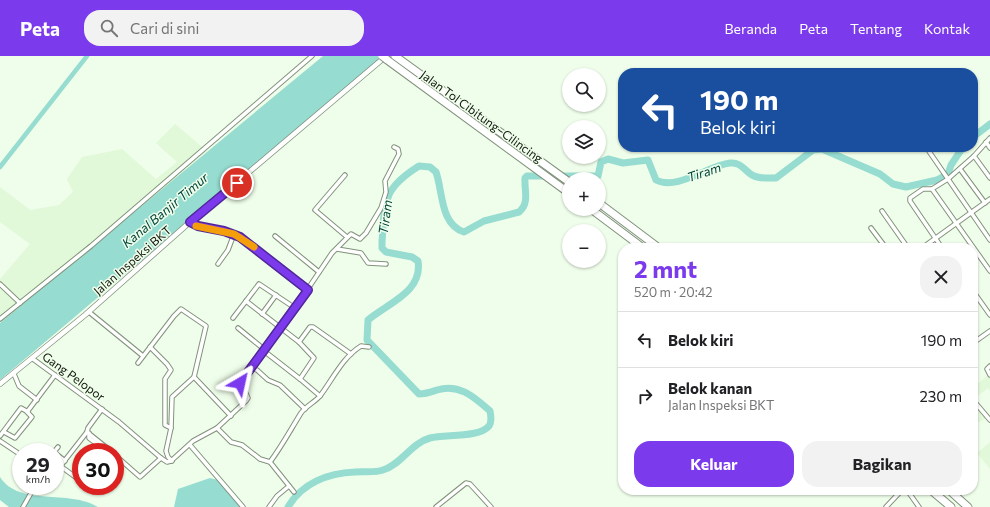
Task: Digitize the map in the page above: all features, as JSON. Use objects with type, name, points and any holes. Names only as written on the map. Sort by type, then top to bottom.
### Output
[{"type":"highway","name":"Jalan Tol Cibitung–Cilincing","points":[[382,56],[562,188]]},
{"type":"highway","name":"Jalan Tol Cibitung–Cilincing","points":[[395,56],[562,177]]},
{"type":"highway","points":[[606,208],[652,243]]},
{"type":"highway","points":[[600,216],[636,243]]},
{"type":"highway","points":[[937,495],[951,507]]},
{"type":"highway","points":[[955,495],[968,507]]},
{"type":"street","points":[[0,319],[196,157],[312,56]]},
{"type":"street","name":"Jalan Inspeksi BKT","points":[[0,384],[89,312],[190,222],[387,56]]},
{"type":"street","points":[[978,151],[990,138]]},
{"type":"street","points":[[986,142],[990,148]]},
{"type":"street","points":[[124,463],[140,477],[161,458],[169,462],[172,461],[194,440],[217,428],[247,399],[240,383],[265,351],[337,249],[352,234],[359,239],[362,238],[381,208],[386,192],[384,182],[399,154],[398,149],[394,146]]},
{"type":"street","points":[[930,152],[990,240]]},
{"type":"street","points":[[938,243],[910,201],[911,196],[928,188],[932,189],[960,169],[977,152]]},
{"type":"street","points":[[974,156],[990,178]]},
{"type":"street","points":[[960,169],[985,203]]},
{"type":"street","points":[[345,175],[315,210],[347,238]]},
{"type":"street","points":[[932,189],[971,243]]},
{"type":"street","points":[[929,243],[990,199]]},
{"type":"street","points":[[882,211],[904,243]]},
{"type":"street","points":[[190,222],[198,226],[234,234],[249,243],[308,290]]},
{"type":"street","points":[[871,228],[882,243]]},
{"type":"street","points":[[218,264],[228,250],[234,234]]},
{"type":"street","points":[[275,236],[320,272]]},
{"type":"street","points":[[337,249],[361,254],[368,263],[386,264]]},
{"type":"street","points":[[978,254],[990,271]]},
{"type":"street","points":[[0,284],[20,303]]},
{"type":"street","points":[[233,318],[258,284],[295,308]]},
{"type":"street","points":[[262,314],[276,295]]},
{"type":"street","points":[[978,298],[990,315]]},
{"type":"street","points":[[246,301],[299,342],[314,358],[300,379]]},
{"type":"street","points":[[138,363],[174,316],[182,309],[206,326],[194,377],[172,396],[170,428],[166,451],[168,457],[172,461]]},
{"type":"street","points":[[89,312],[143,356]]},
{"type":"street","points":[[299,342],[310,327],[313,327],[351,354]]},
{"type":"street","points":[[238,328],[320,396]]},
{"type":"street","points":[[978,339],[990,331]]},
{"type":"street","points":[[270,462],[289,435],[294,424],[305,408],[320,396],[351,354],[361,346],[369,347]]},
{"type":"street","points":[[150,347],[171,370],[166,379],[165,404],[165,425],[170,428]]},
{"type":"street","name":"Gang Pelopor","points":[[33,358],[102,409],[161,458]]},
{"type":"street","points":[[990,366],[987,369],[990,375]]},
{"type":"street","points":[[251,368],[280,385],[305,408]]},
{"type":"street","points":[[14,374],[19,386],[37,400]]},
{"type":"street","points":[[28,412],[55,374]]},
{"type":"street","points":[[194,377],[231,416]]},
{"type":"street","points":[[978,406],[990,420]]},
{"type":"street","points":[[0,436],[21,408],[28,412],[32,417],[15,438],[4,432]]},
{"type":"street","points":[[65,461],[88,433],[102,409]]},
{"type":"street","points":[[217,428],[231,442],[242,444],[260,459],[270,462],[294,492]]},
{"type":"street","points":[[88,433],[90,438],[96,443]]},
{"type":"street","points":[[88,433],[101,443]]},
{"type":"street","points":[[0,441],[12,449]]},
{"type":"street","points":[[190,445],[243,507]]},
{"type":"street","points":[[436,507],[467,483],[470,484],[491,507]]},
{"type":"street","points":[[269,507],[277,496],[289,486]]},
{"type":"street","points":[[23,507],[30,495]]},
{"type":"street","points":[[886,507],[897,495]]},
{"type":"street","points":[[911,495],[919,507]]},
{"type":"shaded area","points":[[175,124],[207,151],[90,251],[0,322],[0,279],[30,244],[0,222],[0,187],[30,210],[59,205],[73,192],[67,179],[82,157],[122,149],[156,179],[177,162],[156,143]]},
{"type":"shaded area","points":[[990,374],[990,391],[988,388],[978,396],[978,383]]},
{"type":"shaded area","points":[[978,403],[989,417],[978,422]]},
{"type":"shaded area","points":[[990,442],[990,469],[978,454],[978,452]]},
{"type":"water","name":"Kanal Banjir Timur","points":[[323,56],[384,56],[0,380],[0,323]]},
{"type":"water","points":[[0,477],[12,488],[12,495],[32,495],[73,499],[98,507],[9,507],[0,500]]},
{"type":"water","points":[[210,478],[218,480],[242,507],[174,507],[178,489]]},
{"type":"waterway","points":[[0,167],[87,56]]},
{"type":"waterway","points":[[978,133],[990,124]]},
{"type":"waterway","name":"Tiram","points":[[288,507],[308,486],[326,477],[345,473],[383,470],[395,464],[417,444],[423,441],[436,437],[478,432],[484,430],[490,424],[490,411],[479,401],[460,390],[445,388],[419,394],[367,340],[368,320],[410,289],[418,272],[418,261],[412,257],[386,252],[382,248],[385,206],[392,190],[407,174],[419,166],[430,167],[436,172],[446,215],[456,228],[464,232],[484,221],[519,212],[524,205],[526,196],[525,178],[527,176],[598,176],[601,162],[608,159],[623,163],[648,160],[656,180],[664,183],[683,180],[730,163],[738,164],[756,177],[776,178],[810,152]]},
{"type":"waterway","name":"Tiram","points":[[829,152],[880,174],[893,184],[906,187],[937,180],[948,174],[951,165],[960,152]]},
{"type":"slow traffic","points":[[196,226],[234,234],[254,247]]},
{"type":"route","points":[[237,183],[190,222],[198,226],[224,231],[240,237],[308,290],[240,383]]}]
